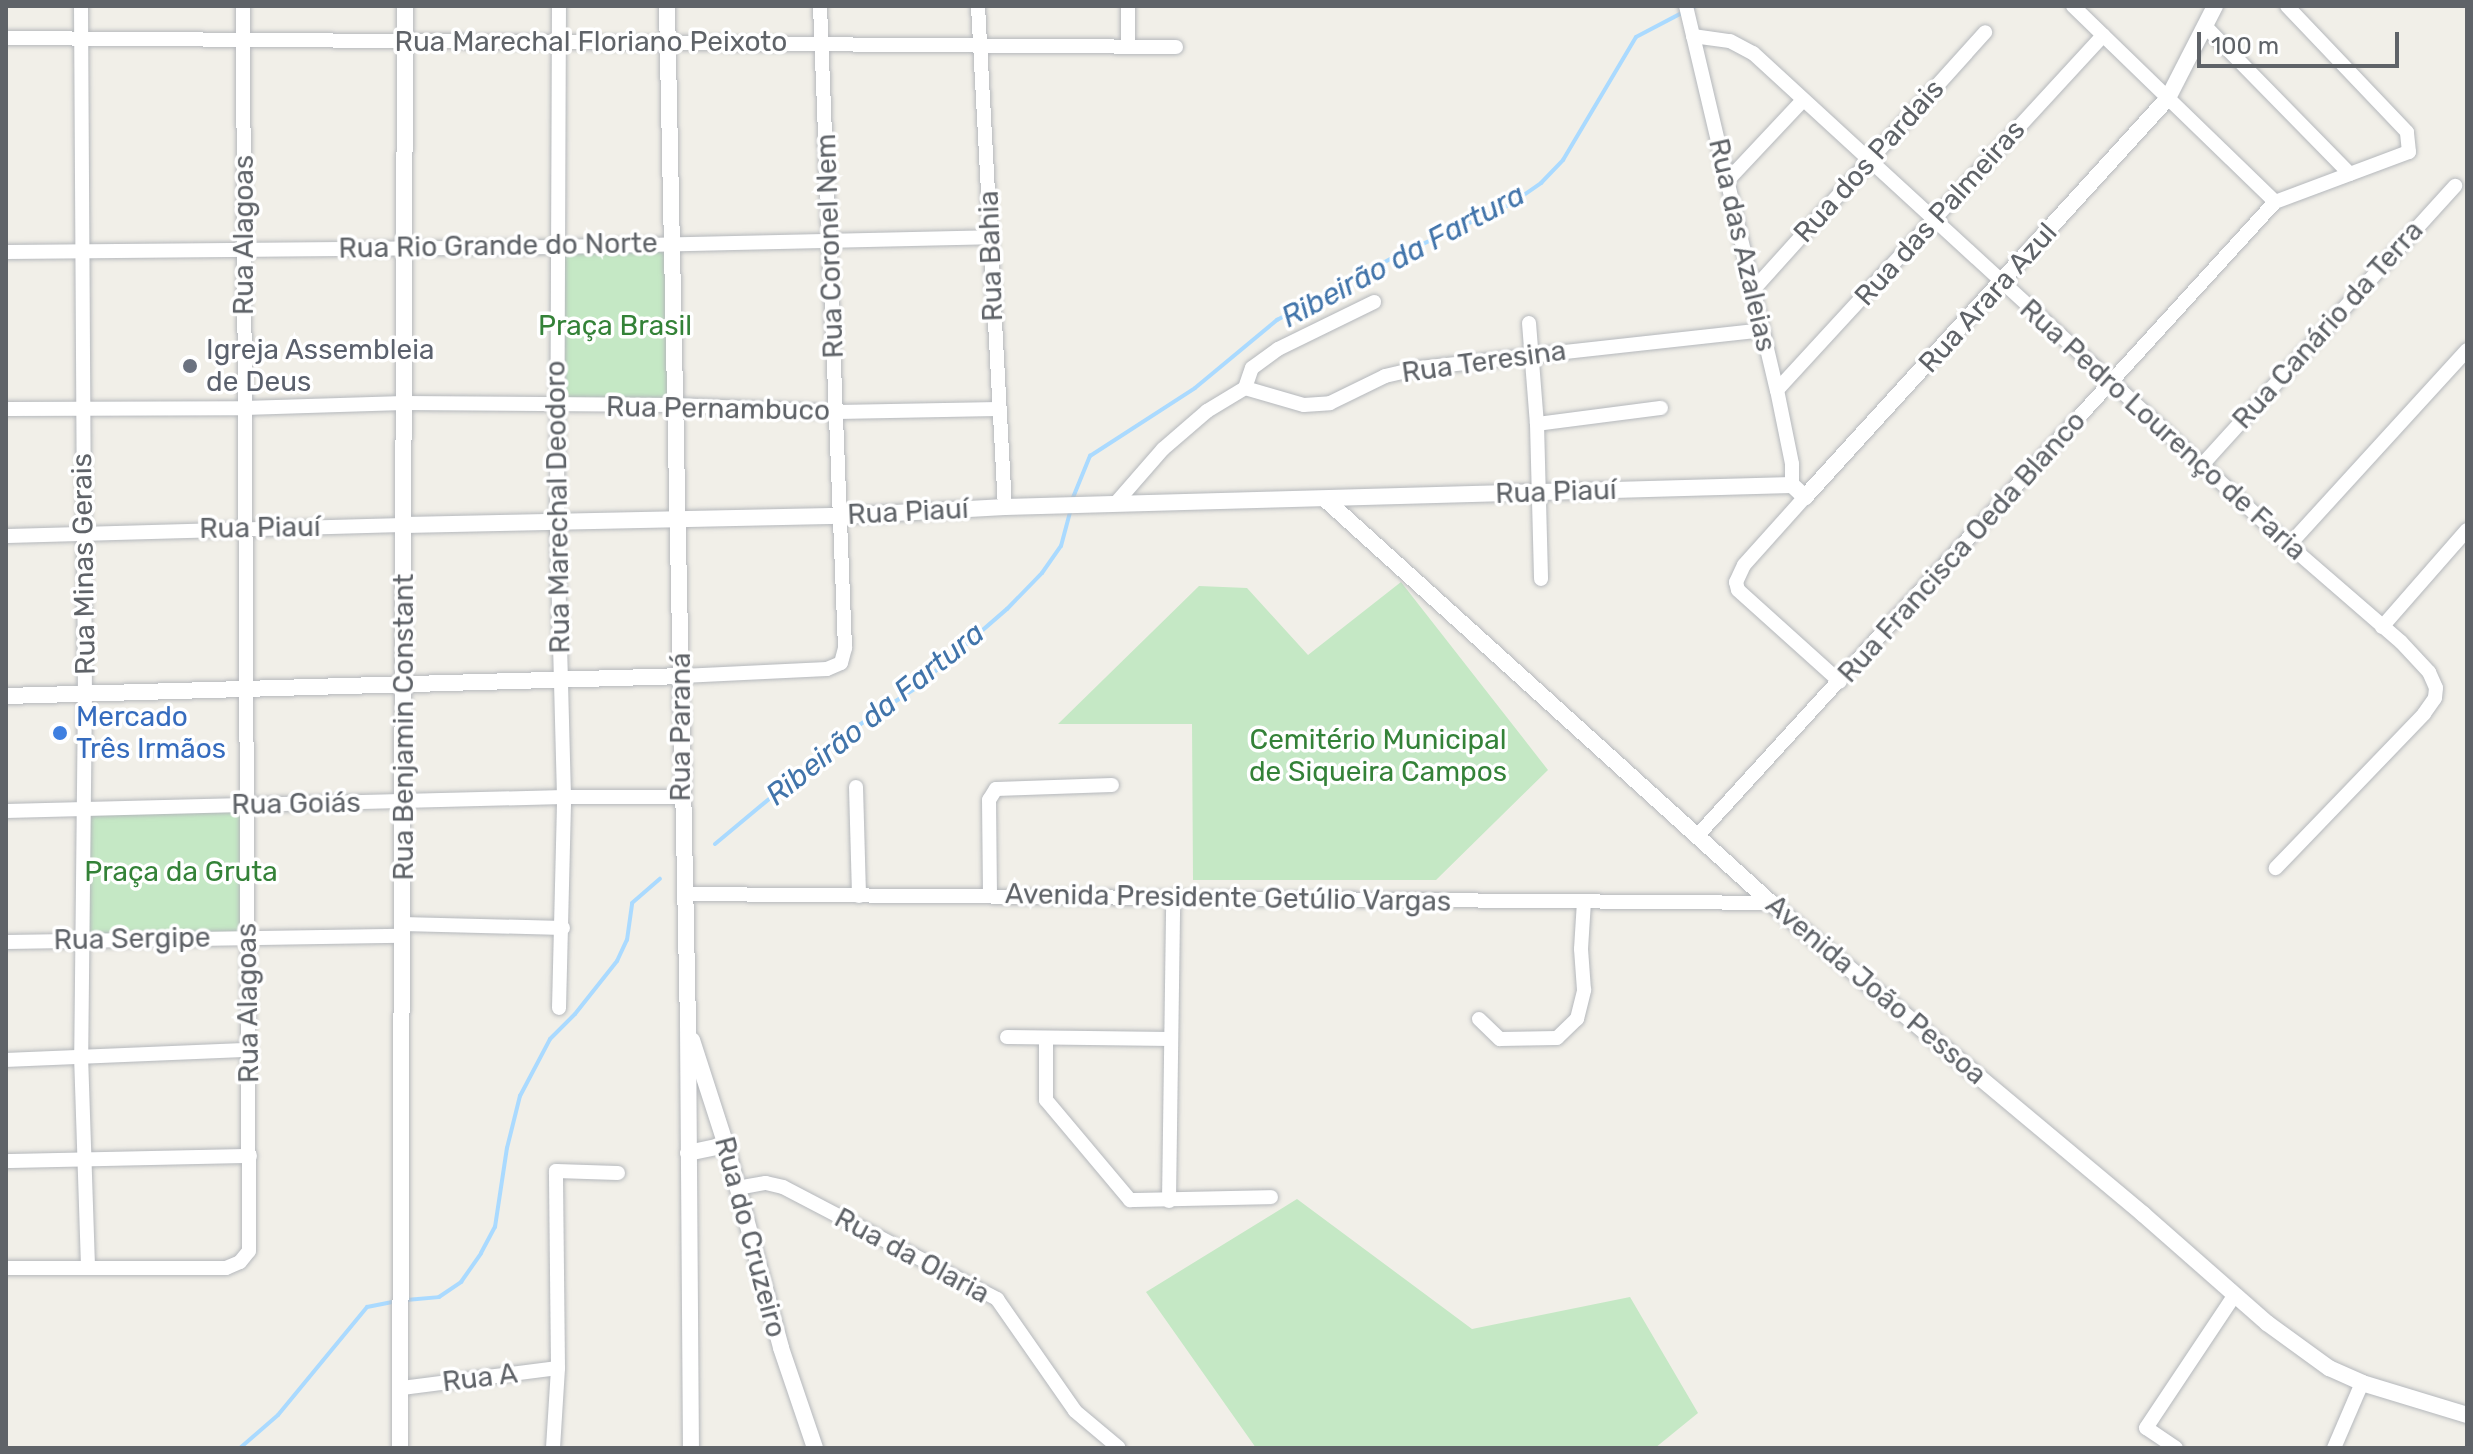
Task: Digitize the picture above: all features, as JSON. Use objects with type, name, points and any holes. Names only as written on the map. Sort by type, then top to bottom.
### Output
[{"type":"street","name":"Rua Minas Gerais","points":[[81,6],[85,692],[81,1055],[88,1266]]},
{"type":"street","name":"Rua Alagoas","points":[[88,1266],[226,1268],[240,1262],[249,1251],[243,6]]},
{"type":"street","name":"Rua Benjamin Constant","points":[[400,1448],[405,6]]},
{"type":"street","name":"Rua Marechal Deodoro","points":[[559,6],[557,521],[564,797],[559,1008]]},
{"type":"street","name":"Rua Paraná","points":[[667,6],[688,1025],[691,1448]]},
{"type":"street","name":"Rua Coronel Nem","points":[[682,676],[827,669],[841,663],[845,648],[820,6]]},
{"type":"street","name":"Rua Bahia","points":[[978,6],[1005,507]]},
{"type":"street","points":[[1128,6],[1128,45]]},
{"type":"street","name":"Rua das Azaleias","points":[[1686,6],[1777,390],[1792,464],[1792,485]]},
{"type":"street","points":[[2073,6],[2275,202]]},
{"type":"street","name":"Rua Arara Azul","points":[[1840,682],[1738,590],[1738,573],[2168,98],[2215,6]]},
{"type":"street","name":"Rua Francisca Oeda Blanco","points":[[1698,835],[2275,202],[2409,152],[2407,132],[2287,6]]},
{"type":"street","points":[[2205,26],[2350,174]]},
{"type":"street","name":"Rua Pedro Lourenço de Faria","points":[[1692,31],[1730,41],[1753,53],[2001,284],[2429,672],[2436,688],[2435,698],[2424,714],[2276,868]]},
{"type":"street","name":"Rua dos Pardais","points":[[1753,290],[1985,32]]},
{"type":"street","name":"Rua das Palmeiras","points":[[1777,390],[2103,35]]},
{"type":"street","name":"Rua Marechal Floriano Peixoto","points":[[6,38],[1176,47]]},
{"type":"street","points":[[1727,181],[1803,100]]},
{"type":"street","name":"Rua Canário da Terra","points":[[2202,465],[2455,186]]},
{"type":"street","name":"Rua Rio Grande do Norte","points":[[6,252],[557,247],[990,237]]},
{"type":"street","points":[[1115,504],[1163,449],[1207,411],[1245,388],[1252,368],[1278,349],[1374,302]]},
{"type":"street","points":[[1529,323],[1537,424],[1541,579]]},
{"type":"street","name":"Rua Teresina","points":[[1245,388],[1304,405],[1330,403],[1385,376],[1530,354],[1762,330]]},
{"type":"street","points":[[2289,545],[2467,350]]},
{"type":"street","name":"Rua Pernambuco","points":[[6,409],[244,408],[404,403],[676,405],[837,412],[998,409]]},
{"type":"street","points":[[1537,424],[1661,408]]},
{"type":"street","points":[[1792,485],[1805,497]]},
{"type":"street","name":"Rua Piauí","points":[[6,536],[842,516],[1005,507],[1792,485]]},
{"type":"street","name":"Avenida João Pessoa","points":[[1326,500],[1771,903],[2296,1346],[2329,1368],[2362,1383],[2467,1415]]},
{"type":"street","points":[[2382,627],[2467,530]]},
{"type":"street","points":[[6,696],[404,687],[682,676]]},
{"type":"street","points":[[990,895],[989,800],[996,789],[1112,785]]},
{"type":"street","points":[[856,787],[859,896]]},
{"type":"street","name":"Rua Goiás","points":[[6,811],[564,797],[681,797]]},
{"type":"street","name":"Avenida Presidente Getúlio Vargas","points":[[685,894],[1771,903]]},
{"type":"street","points":[[1169,1201],[1173,897]]},
{"type":"street","points":[[1479,1019],[1500,1039],[1557,1038],[1577,1019],[1584,990],[1581,949],[1584,901]]},
{"type":"street","name":"Rua Sergipe","points":[[6,942],[563,928]]},
{"type":"street","name":"Rua do Cruzeiro","points":[[688,1025],[726,1145],[781,1348],[815,1448]]},
{"type":"street","points":[[1007,1037],[1171,1039]]},
{"type":"street","points":[[1046,1038],[1046,1100],[1130,1200],[1271,1197]]},
{"type":"street","points":[[6,1060],[249,1050]]},
{"type":"street","points":[[688,1153],[726,1145]]},
{"type":"street","points":[[6,1161],[250,1156]]},
{"type":"street","points":[[553,1448],[558,1368],[556,1171],[618,1173]]},
{"type":"street","name":"Rua da Olaria","points":[[737,1188],[766,1183],[783,1187],[997,1299],[1075,1411],[1119,1448]]},
{"type":"street","points":[[6,1268],[88,1266]]},
{"type":"street","points":[[2176,1448],[2146,1428],[2234,1296]]},
{"type":"street","name":"Rua A","points":[[402,1388],[558,1368]]},
{"type":"street","points":[[2334,1448],[2362,1383]]},
{"type":"green space","name":"Praça Brasil","points":[[667,247],[672,401],[566,405],[561,251]]},
{"type":"green space","name":"Cemitério Municipal de Siqueira Campos","points":[[1401,582],[1548,770],[1436,880],[1193,880],[1192,724],[1058,724],[1199,586],[1247,588],[1308,655]]},
{"type":"green space","name":"Praça da Gruta","points":[[241,808],[243,933],[88,936],[86,811]]},
{"type":"green space","points":[[1297,1199],[1472,1329],[1630,1297],[1698,1413],[1655,1448],[1256,1448],[1146,1292]]},
{"type":"waterway","name":"Ribeirão da Fartura","points":[[1072,500],[1090,456],[1195,388],[1277,320],[1396,256],[1511,204],[1541,183],[1563,160],[1636,37],[1695,6]]},
{"type":"waterway","name":"Ribeirão da Fartura","points":[[715,844],[853,729],[916,688],[1007,609],[1042,573],[1061,546],[1071,508]]},
{"type":"waterway","name":"Ribeirão da Fartura","points":[[406,1300],[439,1297],[461,1282],[481,1253],[495,1227],[507,1148],[520,1096],[550,1039],[575,1014],[617,961],[627,940],[632,903],[660,879]]},
{"type":"waterway","name":"Ribeirão da Fartura","points":[[240,1448],[278,1415],[367,1307],[397,1301]]},
{"type":"place","name":"Igreja Assembleia de Deus","points":[[190,366]]},
{"type":"place","name":"Mercado Três Irmãos","points":[[60,733]]}]
